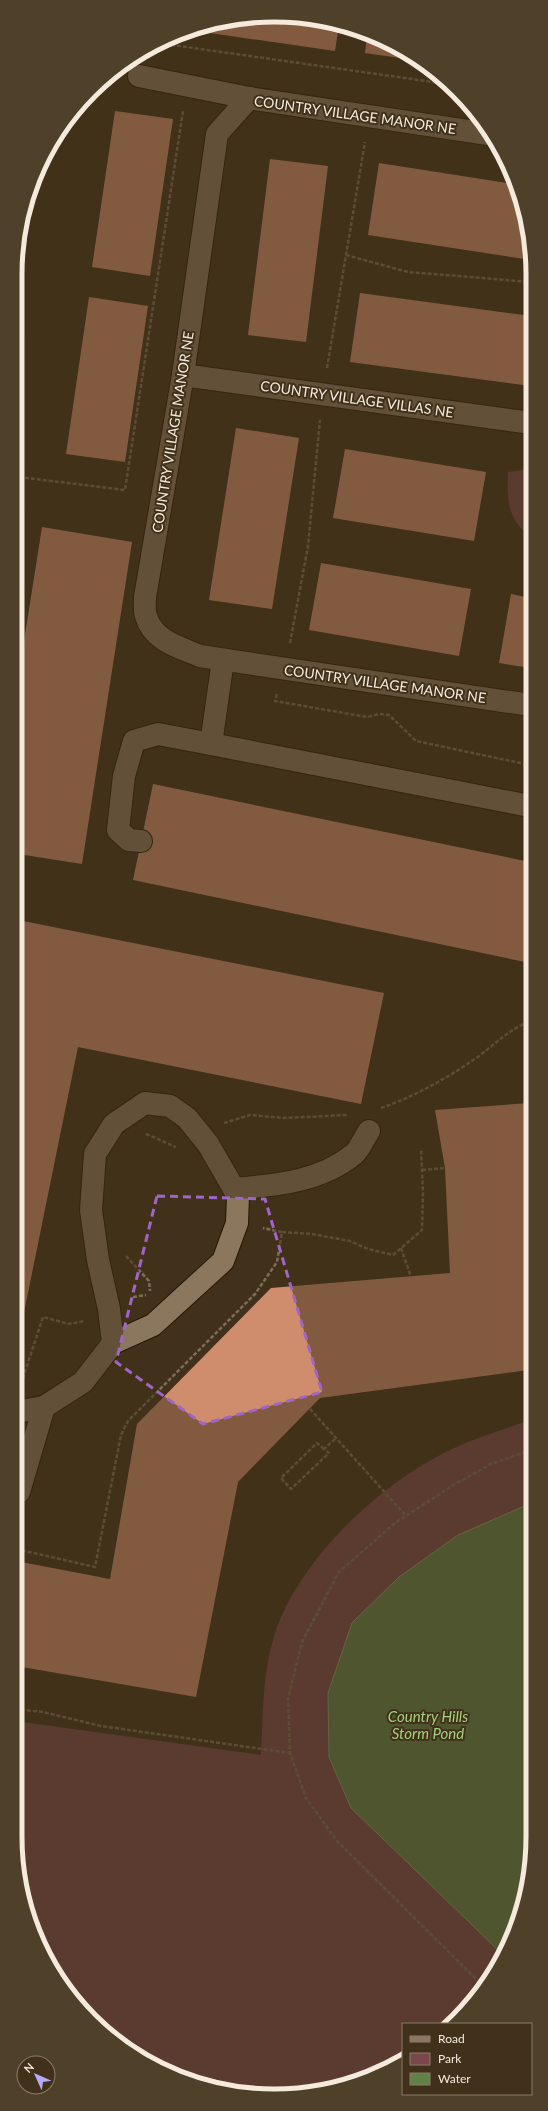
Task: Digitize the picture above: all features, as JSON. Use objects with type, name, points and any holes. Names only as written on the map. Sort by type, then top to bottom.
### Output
[{"type":"street","points":[[139,76],[249,98]]},
{"type":"street","name":"COUNTRY VILLAGE MANOR NE","points":[[483,133],[249,98],[217,134],[184,375],[145,597],[146,616],[153,630],[164,641],[200,656],[526,704]]},
{"type":"street","name":"COUNTRY VILLAGE VILLAS NE","points":[[184,375],[526,422]]},
{"type":"street","points":[[212,744],[223,660]]},
{"type":"street","points":[[141,841],[128,840],[118,830],[124,776],[134,741],[158,734],[526,805]]},
{"type":"street","points":[[22,1411],[44,1407],[83,1382],[113,1343],[153,1325],[223,1261],[237,1223],[238,1196],[203,1138],[187,1118],[170,1106],[145,1103],[114,1124],[95,1154],[91,1210],[98,1260],[109,1309],[113,1343]]},
{"type":"street","points":[[234,1189],[289,1184],[330,1170],[355,1153],[369,1130]]},
{"type":"street","points":[[22,1482],[44,1407]]},
{"type":"path","points":[[170,45],[437,83]]},
{"type":"path","points":[[22,477],[124,490],[183,109]]},
{"type":"path","points":[[369,116],[322,394],[317,462],[308,546],[284,669],[275,701],[367,717],[379,714],[389,715],[416,742],[526,764]]},
{"type":"path","points":[[346,255],[408,272],[526,282]]},
{"type":"path","points":[[380,1109],[440,1081],[480,1055],[514,1027],[526,1022]]},
{"type":"path","points":[[143,1134],[155,1137],[174,1147],[187,1150],[227,1121],[250,1115],[284,1118],[352,1115]]},
{"type":"path","points":[[237,1223],[282,1232],[350,1242],[368,1249],[393,1254],[422,1230],[424,1193],[421,1148]]},
{"type":"path","points":[[422,1170],[446,1168]]},
{"type":"path","points":[[22,1550],[96,1567],[121,1435],[128,1421],[255,1294],[278,1262],[282,1232]]},
{"type":"path","points":[[401,1248],[411,1277]]},
{"type":"path","points":[[123,1253],[149,1281],[150,1294]]},
{"type":"path","points":[[22,1381],[43,1317],[69,1324],[88,1320],[134,1297],[150,1294],[156,1290]]},
{"type":"path","points":[[310,1409],[406,1516]]},
{"type":"path","points":[[324,1449],[336,1438]]},
{"type":"path","points":[[317,1443],[324,1449],[329,1453],[291,1489],[281,1478],[317,1443]]},
{"type":"path","points":[[480,1982],[337,1841],[306,1798],[290,1753],[288,1699],[302,1642],[339,1572],[395,1523],[455,1484],[491,1464],[526,1452]]},
{"type":"path","points":[[22,1710],[43,1712],[101,1726],[290,1753]]},
{"type":"highlighted area","points":[[157,1196],[265,1199],[322,1392],[203,1424],[116,1362]]},
{"type":"green space","points":[[526,470],[526,533],[517,523],[510,508],[508,499],[508,472]]},
{"type":"green space","points":[[526,1421],[526,1837],[524,1870],[521,1886],[513,1918],[500,1948],[484,1977],[463,2003],[443,2023],[402,2023],[402,2054],[355,2076],[307,2087],[274,2089],[241,2087],[193,2076],[163,2063],[134,2047],[96,2015],[64,1977],[41,1933],[35,1918],[24,1870],[22,1837],[22,1722],[261,1755],[266,1671],[272,1644],[282,1615],[297,1586],[340,1532],[365,1508],[391,1486],[418,1468],[465,1443]]},
{"type":"water","name":"Country Hills Storm Pond","points":[[526,1505],[526,1837],[524,1870],[513,1918],[499,1951],[351,1808],[329,1757],[328,1693],[352,1623],[399,1577],[458,1535]]},
{"type":"building","points":[[274,22],[307,24],[338,31],[335,51],[204,32],[241,24]]},
{"type":"building","points":[[366,40],[405,59],[365,53]]},
{"type":"building","points":[[115,111],[173,119],[150,276],[92,267]]},
{"type":"building","points":[[270,159],[328,166],[306,342],[248,335]]},
{"type":"building","points":[[379,163],[509,183],[521,225],[525,259],[368,235]]},
{"type":"building","points":[[360,293],[526,315],[526,385],[350,362]]},
{"type":"building","points":[[89,297],[148,306],[125,462],[66,454]]},
{"type":"building","points":[[236,428],[299,438],[272,609],[209,600]]},
{"type":"building","points":[[345,449],[486,472],[474,541],[333,518]]},
{"type":"building","points":[[42,527],[132,542],[82,864],[22,855],[22,654]]},
{"type":"building","points":[[321,563],[471,589],[459,656],[309,630]]},
{"type":"building","points":[[511,594],[526,597],[526,667],[499,663]]},
{"type":"building","points":[[153,784],[526,861],[526,962],[133,880]]},
{"type":"building","points":[[22,921],[384,993],[361,1104],[78,1047],[22,1322]]},
{"type":"building","points":[[526,1103],[526,1370],[320,1398],[238,1482],[196,1697],[22,1667],[22,1562],[110,1579],[137,1424],[271,1288],[450,1273],[445,1168],[435,1110]]}]
